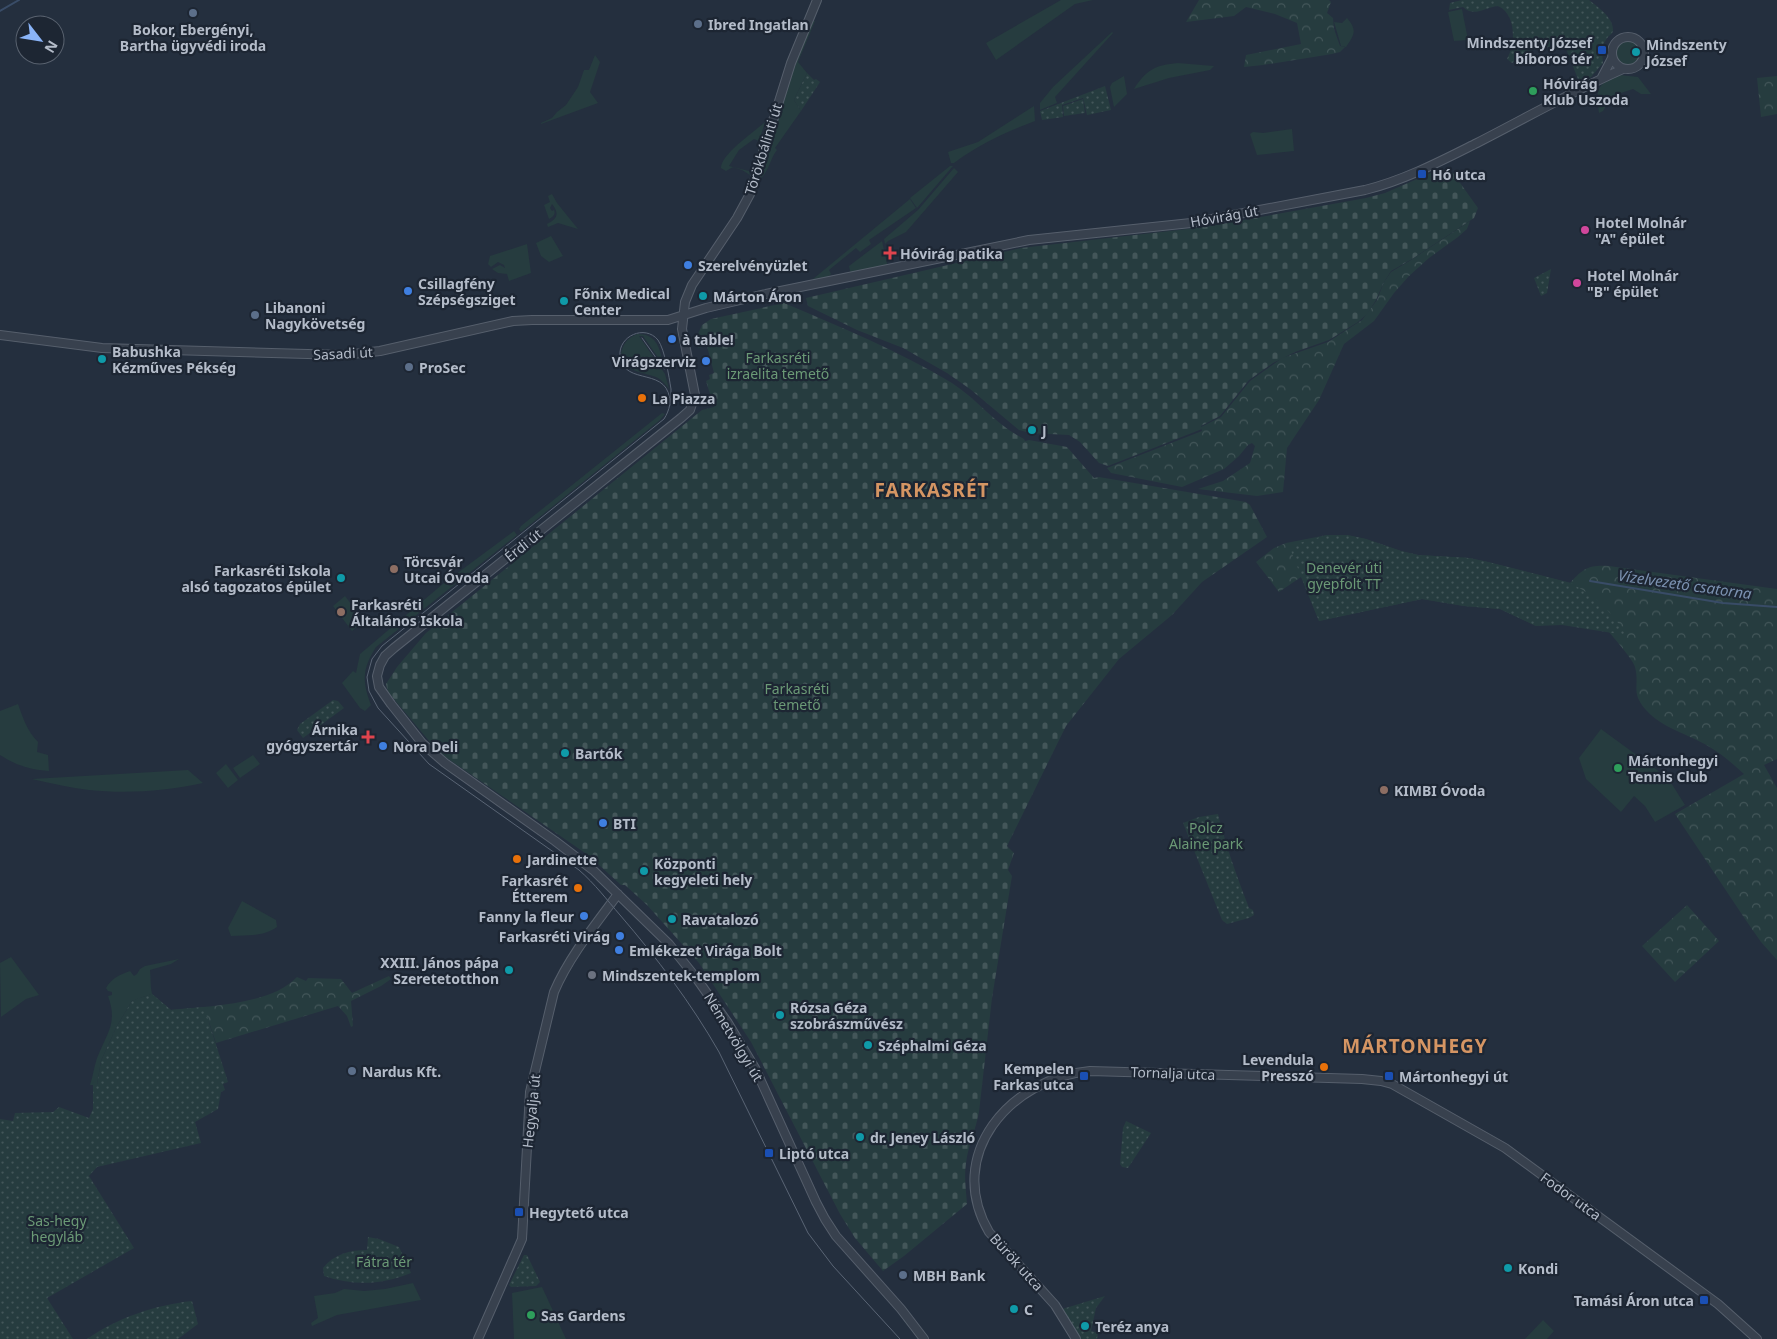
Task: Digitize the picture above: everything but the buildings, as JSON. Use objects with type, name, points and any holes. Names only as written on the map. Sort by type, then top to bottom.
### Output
[{"type":"street","name":"Törökbálinti út","points":[[682,316],[685,302],[692,286],[737,218],[750,194],[791,63],[818,0]]},
{"type":"street","points":[[1601,78],[1612,58],[1613,46],[1619,39],[1630,38],[1639,41],[1644,51],[1643,60],[1635,68],[1623,68],[1616,64],[1612,58]]},
{"type":"street","name":"Hóvirág út","points":[[682,316],[723,304],[1036,238],[1191,223],[1388,185],[1446,159],[1623,68]]},
{"type":"street","name":"Sasadi út","points":[[0,335],[102,348],[343,355],[380,351],[513,321],[668,320],[682,316]]},
{"type":"street","name":"Érdi út","points":[[378,681],[378,670],[382,660],[394,648],[690,410],[695,395],[684,341],[682,316]]},
{"type":"street","name":"Németvölgyi út","points":[[378,681],[382,693],[390,704],[434,754],[580,859],[669,944],[728,1022],[755,1068],[825,1219],[836,1236],[901,1309],[924,1339]]},
{"type":"street","name":"Hegyalja út","points":[[478,1339],[522,1239],[530,1092],[554,992],[559,979],[572,959],[618,894]]},
{"type":"street","name":"Tornalja utca","points":[[994,1123],[1010,1105],[1030,1091],[1056,1078],[1081,1072],[1369,1080]]},
{"type":"street","name":"Fodor utca","points":[[1369,1080],[1392,1084],[1505,1148],[1726,1310],[1757,1339]]},
{"type":"street","name":"Bürök utca","points":[[994,1123],[982,1142],[976,1163],[975,1183],[980,1212],[994,1240],[1055,1305],[1076,1339]]},
{"type":"green space","points":[[1061,0],[1093,0],[1075,4],[996,60],[986,43]]},
{"type":"green space","points":[[1199,0],[1329,0],[1331,2],[1327,13],[1333,18],[1334,29],[1340,46],[1345,47],[1340,52],[1332,54],[1244,67],[1246,55],[1301,44],[1297,23],[1275,14],[1246,7],[1234,16],[1186,22]]},
{"type":"green space","points":[[1462,0],[1589,0],[1605,13],[1613,26],[1613,32],[1603,46],[1603,63],[1591,77],[1580,84],[1564,44],[1528,51],[1512,63],[1507,59],[1513,37],[1513,29],[1508,15],[1498,6],[1475,12],[1471,12],[1463,7],[1449,10],[1450,3]]},
{"type":"green space","points":[[1462,9],[1468,40],[1454,41],[1448,12]]},
{"type":"green space","points":[[1347,18],[1354,32],[1346,47],[1341,46],[1334,22],[1342,23]]},
{"type":"green space","points":[[813,21],[815,21],[798,62],[807,73],[794,100],[801,111],[775,148],[777,150],[761,178],[760,175],[787,84]]},
{"type":"green space","points":[[1112,32],[1055,97],[1057,103],[1040,110],[1040,103],[1053,87]]},
{"type":"green space","points":[[1629,41],[1638,45],[1642,54],[1638,63],[1629,67],[1620,63],[1616,54],[1620,45]]},
{"type":"green space","points":[[595,55],[600,62],[590,92],[598,103],[541,124],[552,118],[566,105],[578,87],[584,70],[589,70]]},
{"type":"green space","points":[[1178,63],[1214,66],[1210,70],[1169,78],[1134,89],[1147,73],[1157,67]]},
{"type":"green space","points":[[807,73],[814,80],[816,79],[820,82],[801,111],[794,100]]},
{"type":"green space","points":[[1620,75],[1638,77],[1651,94],[1641,94],[1633,89],[1612,96],[1603,111],[1599,113],[1599,88],[1606,81]]},
{"type":"green space","points":[[1124,76],[1127,94],[1114,107],[1110,87],[1112,83]]},
{"type":"green space","points":[[1777,76],[1777,114],[1761,117],[1757,78]]},
{"type":"green space","points":[[1105,86],[1111,110],[1087,115],[1083,98],[1062,105],[1063,117],[1042,120],[1040,111]]},
{"type":"green space","points":[[1083,99],[1085,113],[1064,116],[1063,106]]},
{"type":"green space","points":[[1034,106],[1035,121],[993,139],[951,163],[948,152],[978,142]]},
{"type":"green space","points":[[765,122],[759,141],[754,139],[739,150],[729,166],[733,167],[726,171],[721,168],[722,162],[732,150]]},
{"type":"green space","points":[[1292,129],[1294,151],[1257,155],[1250,134],[1253,132],[1263,133]]},
{"type":"green space","points":[[950,166],[953,166],[917,208],[910,198]]},
{"type":"green space","points":[[733,167],[749,171],[750,175],[742,170]]},
{"type":"green space","points":[[954,168],[958,172],[906,232],[885,244],[884,239],[918,210]]},
{"type":"green space","points":[[1440,169],[1453,173],[1478,208],[1474,218],[1391,271],[1367,314],[1358,322],[1329,340],[1295,352],[1273,363],[1249,380],[1220,416],[1201,426],[1202,429],[1108,466],[1099,463],[1080,442],[1069,435],[1030,433],[1019,430],[970,389],[947,373],[903,348],[857,330],[808,306],[806,298],[1021,248],[1205,227],[1366,198],[1385,193]]},
{"type":"green space","points":[[552,194],[578,229],[558,223],[548,227],[547,224],[555,218],[557,213],[552,204],[550,208],[555,213],[549,219],[544,205],[550,202],[548,196]]},
{"type":"green space","points":[[910,199],[916,208],[869,240],[871,244],[860,252],[856,248],[829,270],[831,274],[827,278],[813,279]]},
{"type":"green space","points":[[1470,221],[1467,229],[1409,276],[1374,321],[1344,344],[1319,400],[1287,448],[1283,492],[1257,496],[1198,489],[1223,481],[1250,463],[1255,446],[1252,443],[1224,469],[1182,487],[1111,473],[1107,468],[1202,431],[1201,427],[1221,417],[1250,381],[1282,358],[1328,342],[1362,320],[1377,300],[1384,282],[1391,272]]},
{"type":"green space","points":[[551,236],[563,256],[549,262],[541,256],[536,243]]},
{"type":"green space","points":[[882,241],[888,268],[851,275],[849,266]]},
{"type":"green space","points":[[527,244],[531,273],[509,281],[507,274],[498,273],[492,269],[500,265],[505,268],[504,265],[498,262],[491,267],[488,264],[490,256]]},
{"type":"green space","points":[[1551,269],[1547,293],[1541,296],[1534,278]]},
{"type":"green space","name":"Farkasréti temető","points":[[784,303],[870,340],[932,371],[952,383],[1025,441],[1029,440],[1067,447],[1094,478],[1099,477],[1246,502],[1250,505],[1267,537],[1202,582],[1172,615],[1119,659],[1066,726],[1007,846],[1014,853],[1008,870],[1012,876],[992,998],[979,1112],[966,1163],[967,1204],[883,1271],[855,1238],[840,1214],[751,1042],[699,963],[647,905],[625,885],[621,885],[588,855],[444,756],[388,692],[386,684],[397,667],[426,633],[702,410],[714,407],[706,381],[710,379],[709,375],[714,373],[707,346],[698,348],[695,337],[702,325],[711,319]]},
{"type":"green space","points":[[637,334],[650,336],[657,344],[664,366],[643,336],[639,336],[665,374],[669,389],[658,378],[632,369],[622,361],[621,355],[624,345]]},
{"type":"green space","points":[[662,413],[665,414],[660,420],[521,532],[519,529],[521,526]]},
{"type":"green space","points":[[514,531],[517,535],[376,647],[368,662],[365,675],[366,689],[371,705],[365,711],[360,708],[342,683],[353,671],[356,673],[360,654],[444,583]]},
{"type":"green space","points":[[1327,535],[1347,535],[1366,539],[1418,555],[1469,558],[1570,583],[1587,568],[1609,566],[1777,589],[1777,759],[1764,765],[1777,788],[1777,960],[1761,942],[1675,814],[1744,774],[1713,749],[1660,722],[1646,710],[1638,698],[1635,667],[1605,627],[1564,621],[1536,626],[1500,609],[1464,606],[1422,599],[1319,621],[1301,577],[1279,592],[1256,562],[1274,548],[1286,543]]},
{"type":"green space","name":"Denevér úti gyepfolt TT","points":[[1327,535],[1347,535],[1366,539],[1418,555],[1469,558],[1571,583],[1594,597],[1611,614],[1625,635],[1562,625],[1536,626],[1500,609],[1464,606],[1422,599],[1319,621],[1289,546]]},
{"type":"green space","points":[[345,596],[364,621],[352,631],[333,606]]},
{"type":"green space","points":[[333,700],[338,701],[344,708],[303,738],[297,730],[300,724]]},
{"type":"green space","points":[[18,704],[28,729],[38,742],[37,752],[48,755],[49,771],[23,766],[11,762],[0,755],[0,711]]},
{"type":"green space","name":"Mártonhegyi Tennis Club","points":[[1601,729],[1668,778],[1685,805],[1655,822],[1645,806],[1634,796],[1621,812],[1586,779],[1579,758]]},
{"type":"green space","points":[[253,755],[260,764],[240,778],[233,768]]},
{"type":"green space","points":[[226,764],[238,780],[228,788],[216,773]]},
{"type":"green space","points":[[188,770],[203,783],[161,790],[118,792],[68,787],[32,779]]},
{"type":"green space","name":"Polcz Alaine park","points":[[1218,814],[1236,873],[1249,908],[1253,910],[1254,915],[1227,924],[1222,920],[1183,823],[1199,817]]},
{"type":"green space","points":[[242,901],[276,920],[277,927],[261,934],[231,936],[228,928]]},
{"type":"green space","points":[[1687,905],[1719,941],[1675,982],[1642,946]]},
{"type":"green space","points":[[11,957],[39,995],[26,999],[1,1017],[0,963]]},
{"type":"green space","points":[[179,959],[171,964],[150,970],[152,994],[132,1001],[117,1026],[101,1061],[97,1085],[90,1085],[97,1058],[108,1035],[112,1021],[111,1005],[108,996],[112,995],[112,992],[106,988],[108,985],[116,977],[130,971],[134,976],[145,966]]},
{"type":"green space","points":[[389,976],[391,979],[381,986],[351,1001],[353,1026],[351,1027],[347,1016],[338,1006],[216,1043],[209,1022],[132,1001],[152,994],[171,1010],[220,1005],[255,999],[272,993],[286,986],[297,977],[306,981],[308,978],[341,979],[352,993]]},
{"type":"green space","name":"Sas-hegy hegyláb","points":[[152,994],[171,1010],[204,1007],[228,1082],[223,1084],[225,1090],[221,1092],[218,1109],[195,1122],[201,1143],[97,1167],[89,1176],[134,1248],[47,1298],[73,1339],[0,1339],[0,1119],[13,1121],[15,1113],[53,1112],[59,1107],[89,1118],[93,1109],[93,1085],[97,1085],[101,1061],[117,1026],[132,1001]]},
{"type":"green space","points":[[1126,1121],[1151,1133],[1128,1168],[1122,1167],[1120,1164],[1123,1128]]},
{"type":"green space","name":"Fátra tér","points":[[368,1237],[399,1247],[411,1273],[389,1280],[368,1283],[357,1283],[324,1276],[323,1268],[332,1259],[349,1252],[367,1250]]},
{"type":"green space","points":[[524,1255],[527,1255],[540,1282],[536,1286],[511,1287],[509,1285]]},
{"type":"green space","points":[[413,1283],[421,1300],[337,1315],[312,1326],[311,1323],[318,1318],[314,1296],[335,1293],[344,1289],[364,1291]]},
{"type":"green space","name":"Sas Gardens","points":[[542,1287],[566,1339],[514,1339],[512,1293]]},
{"type":"green space","points":[[1105,1296],[1096,1308],[1091,1331],[1098,1333],[1097,1339],[1076,1339],[1059,1310]]},
{"type":"green space","points":[[192,1301],[198,1324],[178,1339],[87,1339],[111,1325],[150,1309]]},
{"type":"green space","points":[[1543,1320],[1554,1331],[1547,1339],[1525,1339]]},
{"type":"waterway","points":[[0,11],[19,0]]},
{"type":"waterway","name":"Vízelvezető csatorna","points":[[1590,581],[1723,603],[1777,607]]},
{"type":"tram line","points":[[670,405],[668,392],[663,385],[656,380],[638,375],[623,366],[620,356],[621,349],[623,343],[633,334],[646,333],[653,335],[663,350],[671,389],[670,405],[664,419],[382,646],[372,659],[367,677],[369,691],[378,708],[429,764],[579,870],[596,886],[634,931],[685,998],[719,1052],[808,1233],[833,1266],[900,1339]]},
{"type":"tram line","points":[[642,338],[664,369]]},
{"type":"place","name":"Bokor, Ebergényi, Bartha ügyvédi iroda","points":[[193,13]]},
{"type":"place","name":"Ibred Ingatlan","points":[[698,24]]},
{"type":"place","name":"Mindszenty József bíboros tér","points":[[1602,50]]},
{"type":"place","name":"Mindszenty József","points":[[1636,52]]},
{"type":"place","name":"Hóvirág Klub Uszoda","points":[[1533,91]]},
{"type":"place","name":"Hó utca","points":[[1422,174]]},
{"type":"place","name":"Hotel Molnár \"A\" épület","points":[[1585,230]]},
{"type":"place","name":"Hóvirág patika","points":[[890,253]]},
{"type":"place","name":"Szerelvényüzlet","points":[[688,265]]},
{"type":"place","name":"Hotel Molnár \"B\" épület","points":[[1577,283]]},
{"type":"place","name":"Csillagfény Szépségsziget","points":[[408,291]]},
{"type":"place","name":"Márton Áron","points":[[703,296]]},
{"type":"place","name":"Főnix Medical Center","points":[[564,301]]},
{"type":"place","name":"Libanoni Nagykövetség","points":[[255,315]]},
{"type":"place","name":"à table!","points":[[672,339]]},
{"type":"place","name":"Babushka Kézműves Pékség","points":[[102,359]]},
{"type":"place","name":"Virágszerviz","points":[[706,361]]},
{"type":"place","name":"ProSec","points":[[409,367]]},
{"type":"place","name":"La Piazza","points":[[642,398]]},
{"type":"place","name":"J","points":[[1032,430]]},
{"type":"place","name":"Törcsvár Utcai Óvoda","points":[[394,569]]},
{"type":"place","name":"Farkasréti Iskola alsó tagozatos épület","points":[[341,578]]},
{"type":"place","name":"Farkasréti Általános Iskola","points":[[341,612]]},
{"type":"place","name":"Árnika gyógyszertár","points":[[368,737]]},
{"type":"place","name":"Nora Deli","points":[[383,746]]},
{"type":"place","name":"Bartók","points":[[565,753]]},
{"type":"place","name":"Mártonhegyi Tennis Club","points":[[1618,768]]},
{"type":"place","name":"KIMBI Óvoda","points":[[1384,790]]},
{"type":"place","name":"BTI","points":[[603,823]]},
{"type":"place","name":"Jardinette","points":[[517,859]]},
{"type":"place","name":"Központi kegyeleti hely","points":[[644,871]]},
{"type":"place","name":"Farkasrét Étterem","points":[[578,888]]},
{"type":"place","name":"Fanny la fleur","points":[[584,916]]},
{"type":"place","name":"Ravatalozó","points":[[672,919]]},
{"type":"place","name":"Farkasréti Virág","points":[[620,936]]},
{"type":"place","name":"Emlékezet Virága Bolt","points":[[619,950]]},
{"type":"place","name":"XXIII. János pápa Szeretetotthon","points":[[509,970]]},
{"type":"place","name":"Mindszentek-templom","points":[[592,975]]},
{"type":"place","name":"Rózsa Géza szobrászművész","points":[[780,1015]]},
{"type":"place","name":"Széphalmi Géza","points":[[868,1045]]},
{"type":"place","name":"Levendula Presszó","points":[[1324,1067]]},
{"type":"place","name":"Nardus Kft.","points":[[352,1071]]},
{"type":"place","name":"Kempelen Farkas utca","points":[[1084,1076]]},
{"type":"place","name":"Mártonhegyi út","points":[[1389,1076]]},
{"type":"place","name":"dr. Jeney László","points":[[860,1137]]},
{"type":"place","name":"Liptó utca","points":[[769,1153]]},
{"type":"place","name":"Hegytető utca","points":[[519,1212]]},
{"type":"place","name":"Kondi","points":[[1508,1268]]},
{"type":"place","name":"MBH Bank","points":[[903,1275]]},
{"type":"place","name":"Tamási Áron utca","points":[[1704,1300]]},
{"type":"place","name":"C","points":[[1014,1309]]},
{"type":"place","name":"Sas Gardens","points":[[531,1315]]},
{"type":"place","name":"Teréz anya","points":[[1085,1326]]},
{"type":"district","name":"FARKASRÉT","points":[[932,490]]},
{"type":"district","name":"MÁRTONHEGY","points":[[1415,1046]]},
{"type":"park label","name":"Farkasréti izraelita temető","points":[[778,366]]}]
